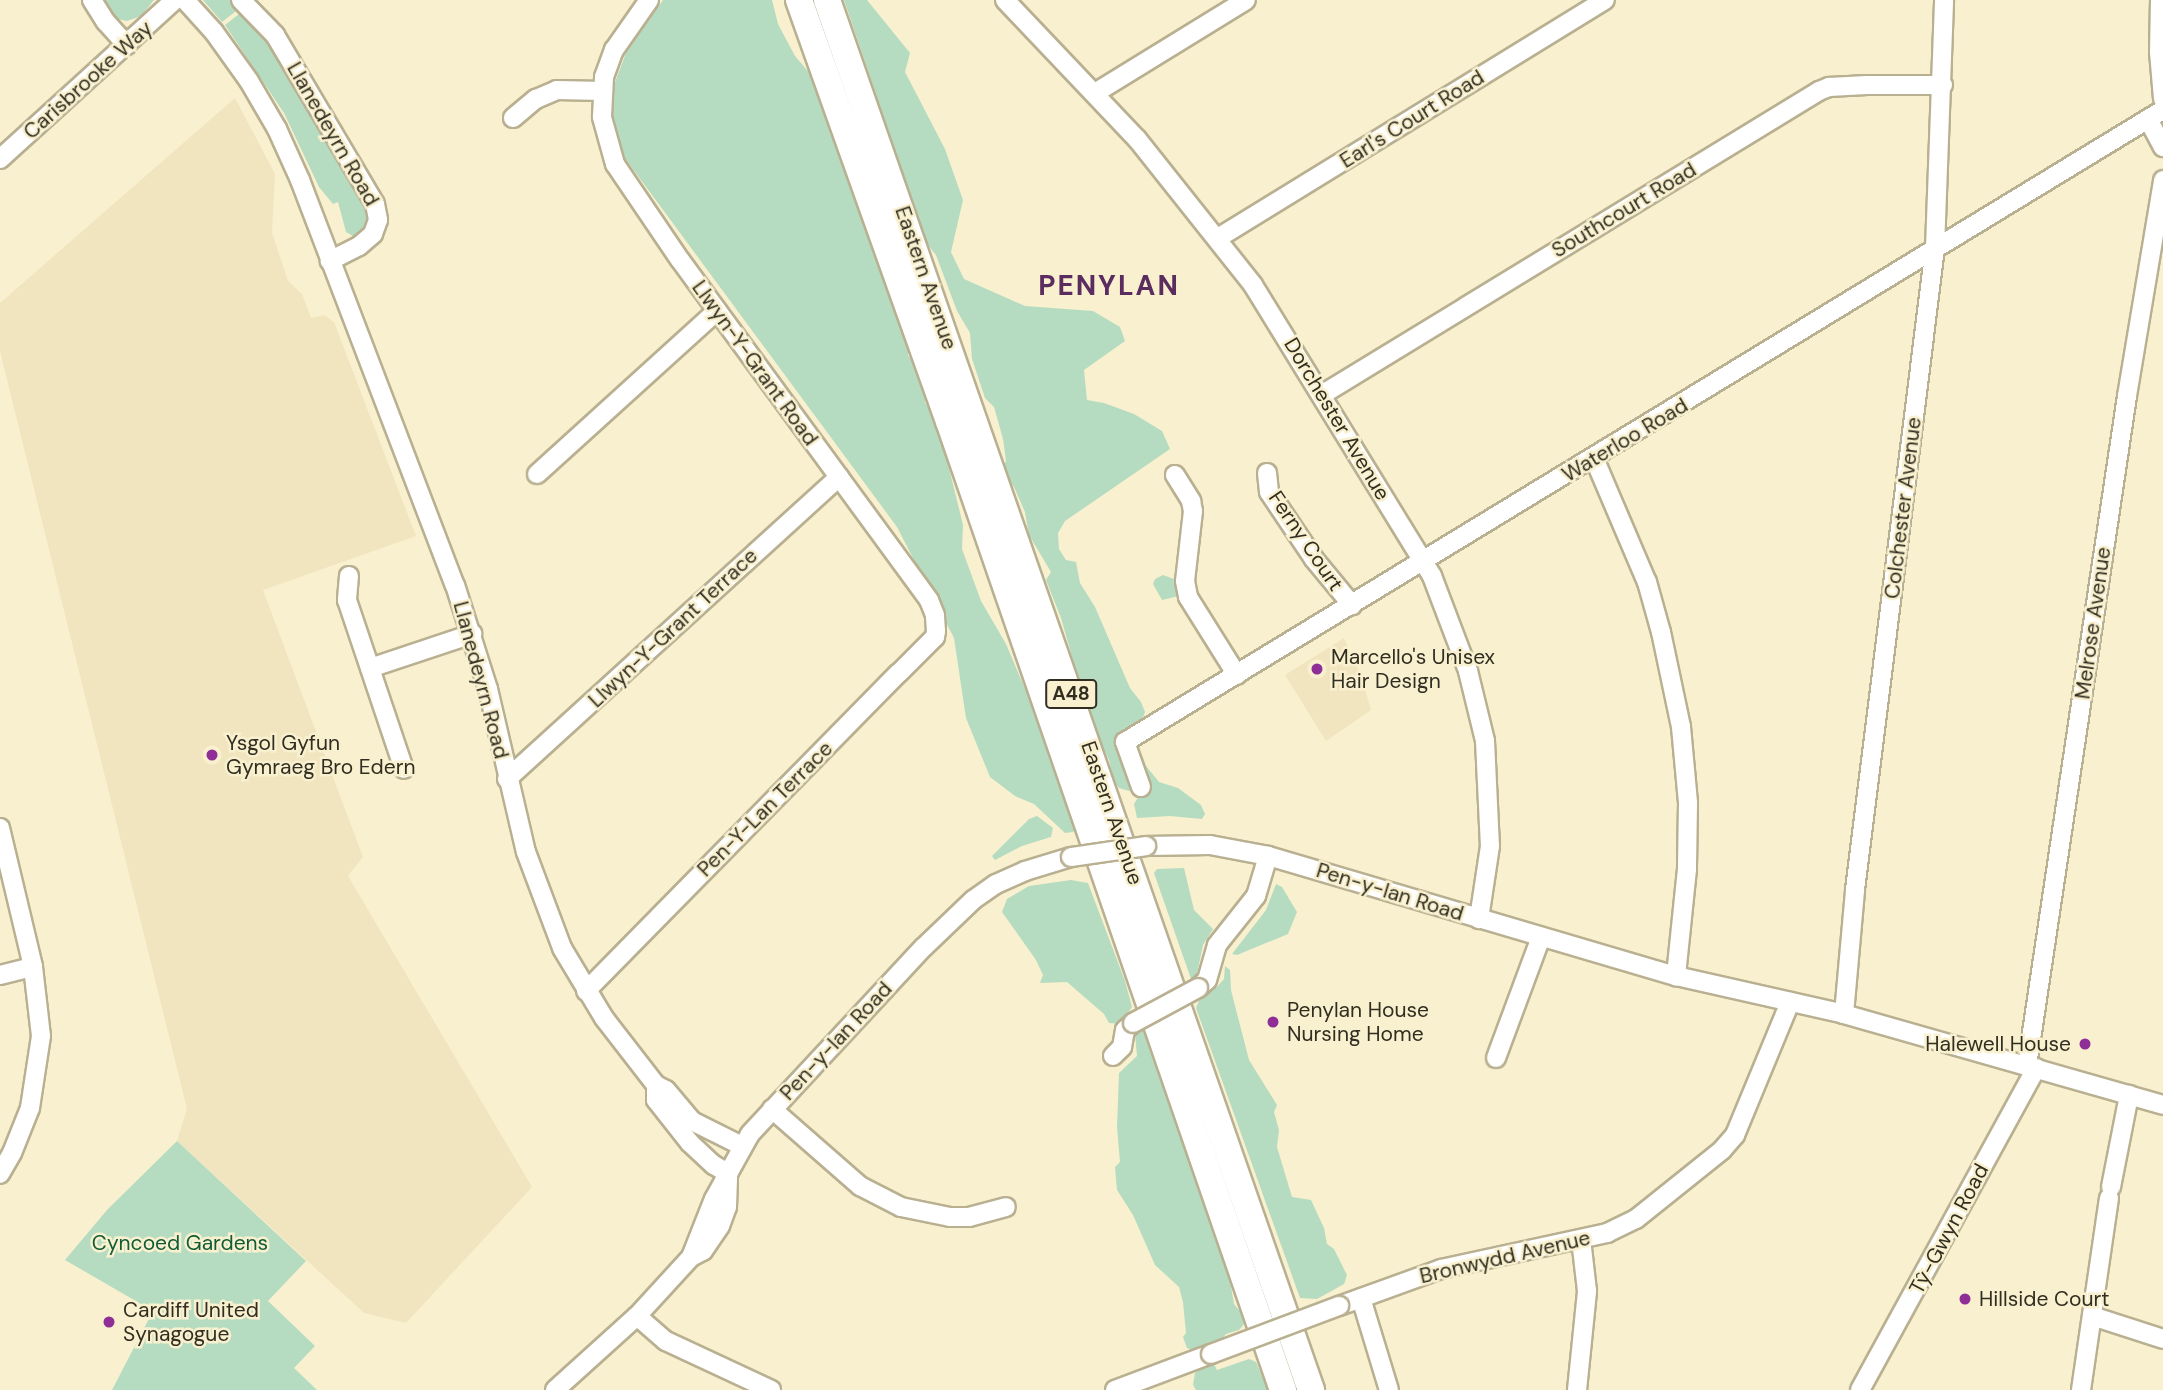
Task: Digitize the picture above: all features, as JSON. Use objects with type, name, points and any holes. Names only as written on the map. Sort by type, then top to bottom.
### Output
[{"type":"highway","name":"Eastern Avenue","points":[[799,0],[931,370],[1283,1390]]},
{"type":"highway","name":"Eastern Avenue","points":[[827,0],[1311,1390]]},
{"type":"street","points":[[92,0],[106,22],[127,45]]},
{"type":"street","name":"Carisbrooke Way","points":[[0,159],[175,0]]},
{"type":"street","name":"Llanedeyrn Road","points":[[184,0],[214,32],[267,110],[286,148],[435,527],[472,634],[488,689],[507,779],[545,907],[562,948],[586,991],[656,1085],[666,1090],[692,1121],[706,1131],[742,1146]]},
{"type":"street","name":"Llanedeyrn Road","points":[[241,0],[261,6],[275,35],[378,211],[376,228],[367,241],[330,261]]},
{"type":"street","name":"Llwyn-Y-Grant Road","points":[[649,0],[614,50],[602,91],[604,132],[615,164],[717,311],[929,600],[937,623]]},
{"type":"street","name":"Dorchester Avenue","points":[[1005,0],[1095,93],[1218,238],[1253,285],[1323,394],[1423,561],[1458,640],[1485,741],[1490,846],[1479,919]]},
{"type":"street","points":[[1095,93],[1246,0]]},
{"type":"street","name":"Earl's Court Road","points":[[1218,238],[1605,0]]},
{"type":"street","name":"Colchester Avenue","points":[[1844,1014],[1857,876],[1935,248],[1944,0]]},
{"type":"street","points":[[2160,0],[2158,52],[2163,99]]},
{"type":"street","name":"Southcourt Road","points":[[1323,394],[1819,91],[1841,86],[1943,85]]},
{"type":"street","points":[[513,118],[537,99],[557,90],[602,91]]},
{"type":"street","points":[[2156,114],[2163,147]]},
{"type":"street","name":"Waterloo Road","points":[[1141,787],[1125,742],[2156,114]]},
{"type":"street","name":"Melrose Avenue","points":[[2032,1067],[2127,396],[2163,180]]},
{"type":"street","points":[[537,474],[717,311]]},
{"type":"street","points":[[1594,458],[1647,582],[1661,632],[1681,727],[1688,803],[1685,903],[1676,976]]},
{"type":"street","name":"Ferny Court","points":[[1267,473],[1269,492],[1314,559],[1352,605]]},
{"type":"street","points":[[1175,475],[1191,501],[1193,510],[1185,581],[1188,597],[1237,675]]},
{"type":"street","name":"Llwyn-Y-Grant Terrace","points":[[507,779],[839,477]]},
{"type":"street","points":[[349,576],[347,600],[404,769]]},
{"type":"street","name":"Pen-Y-Lan Terrace","points":[[586,991],[934,637],[937,623]]},
{"type":"street","points":[[370,668],[472,634]]},
{"type":"street","points":[[0,828],[33,967],[40,1010],[40,1062],[22,1133],[0,1174]]},
{"type":"street","name":"Pen-y-lan Road","points":[[637,1316],[691,1257],[714,1199],[742,1146],[772,1109],[973,900],[1025,871],[1071,857],[1146,846],[1210,845],[1268,856],[1676,976],[1844,1014],[2163,1105]]},
{"type":"street","points":[[1114,1056],[1122,1047],[1125,1030],[1133,1023],[1208,980],[1217,945],[1256,896],[1268,856]]},
{"type":"street","points":[[1496,1058],[1541,937]]},
{"type":"street","points":[[0,975],[33,967]]},
{"type":"street","name":"Bronwydd Avenue","points":[[1115,1390],[1441,1269],[1607,1233],[1636,1219],[1730,1142],[1742,1123],[1790,1002]]},
{"type":"street","name":"Tŷ-Gwyn Road","points":[[1860,1390],[2032,1067]]},
{"type":"street","name":"Llanedeyrn Road","points":[[656,1085],[656,1100],[684,1135],[699,1153],[729,1174]]},
{"type":"street","points":[[2081,1390],[2110,1193],[2129,1095]]},
{"type":"street","points":[[772,1109],[860,1185],[901,1207],[950,1217],[970,1217],[1006,1208]]},
{"type":"street","points":[[1577,1390],[1587,1291],[1581,1239]]},
{"type":"street","points":[[1361,1298],[1389,1390]]},
{"type":"street","points":[[555,1390],[637,1316],[666,1341],[771,1390]]},
{"type":"street","points":[[2092,1316],[2163,1339]]},
{"type":"shaded area","name":"Ysgol Gyfun Gymraeg Bro Edern","points":[[235,98],[275,174],[272,233],[288,281],[302,294],[311,318],[324,315],[334,322],[416,536],[263,590],[363,857],[348,876],[532,1187],[406,1323],[364,1313],[177,1141],[187,1109],[0,351],[0,303]]},
{"type":"shaded area","points":[[1344,638],[1361,676],[1371,710],[1326,741],[1285,675]]},
{"type":"green space","points":[[99,0],[154,0],[141,16],[127,21],[112,18]]},
{"type":"green space","points":[[203,0],[230,0],[240,8],[222,22]]},
{"type":"green space","points":[[663,0],[772,0],[778,24],[795,56],[818,83],[882,276],[908,334],[908,355],[925,382],[925,402],[939,427],[963,525],[962,549],[981,601],[1006,644],[1038,719],[1052,766],[1077,827],[1073,832],[1065,833],[1034,804],[1015,796],[990,777],[966,718],[954,638],[897,527],[624,157],[613,115],[615,82],[626,53]]},
{"type":"green space","points":[[844,0],[867,0],[910,53],[905,72],[945,149],[963,200],[951,252],[964,279],[1025,306],[1093,311],[1120,327],[1125,341],[1084,370],[1087,400],[1134,414],[1162,431],[1170,449],[1065,521],[1058,533],[1059,549],[1066,560],[1076,562],[1080,583],[1095,607],[1130,688],[1145,712],[1132,745],[1139,747],[1146,766],[1159,782],[1178,788],[1201,805],[1205,814],[1202,819],[1170,816],[1137,818],[1134,804],[1148,781],[1143,777],[1129,791],[1119,788],[1114,782],[1109,760],[1077,694],[1075,667],[1061,618],[1046,580],[1051,572],[1029,535],[1025,512],[1014,487],[1001,470],[1006,461],[1003,439],[994,407],[985,398],[972,359],[970,333],[957,311],[936,255],[927,244]]},
{"type":"green space","points":[[244,10],[264,31],[369,205],[372,223],[358,239],[346,232],[338,202],[333,204],[319,187],[284,113],[225,25]]},
{"type":"green space","points":[[1175,573],[1179,596],[1162,600],[1153,584],[1155,579],[1163,575],[1174,579]]},
{"type":"green space","points":[[1037,816],[1053,828],[1051,837],[1022,846],[995,860],[992,856],[1029,819]]},
{"type":"green space","points":[[1184,868],[1194,910],[1213,929],[1203,945],[1197,974],[1191,979],[1154,873],[1157,869]]},
{"type":"green space","points":[[1071,880],[1088,883],[1125,981],[1132,1007],[1121,1024],[1109,1023],[1104,1014],[1067,982],[1040,983],[1043,975],[1036,960],[1002,912],[1007,899],[1029,886]]},
{"type":"green space","points":[[1276,884],[1282,887],[1297,912],[1288,934],[1237,955],[1232,954],[1266,910]]},
{"type":"green space","points":[[1225,966],[1230,970],[1231,990],[1249,1060],[1277,1105],[1274,1112],[1279,1130],[1277,1147],[1292,1197],[1311,1200],[1324,1228],[1327,1244],[1334,1249],[1347,1275],[1344,1284],[1317,1299],[1300,1298],[1196,1008],[1201,996],[1217,987],[1224,979]]},
{"type":"green space","points":[[1141,1028],[1152,1036],[1152,1058],[1160,1069],[1229,1275],[1234,1304],[1243,1315],[1244,1324],[1239,1330],[1226,1334],[1219,1343],[1200,1353],[1187,1348],[1183,1337],[1186,1333],[1179,1287],[1155,1265],[1133,1215],[1117,1190],[1115,1167],[1120,1162],[1117,1127],[1119,1073],[1137,1056],[1135,1034]]},
{"type":"green space","name":"Cyncoed Gardens","points":[[177,1141],[306,1261],[268,1301],[315,1346],[294,1368],[317,1390],[112,1390],[153,1311],[65,1260],[107,1210]]},
{"type":"green space","points":[[1249,1359],[1256,1362],[1268,1390],[1196,1390],[1193,1385],[1195,1373],[1204,1367],[1214,1364],[1217,1370]]},
{"type":"place","name":"Marcello's Unisex Hair Design","points":[[1317,669]]},
{"type":"place","name":"Ysgol Gyfun Gymraeg Bro Edern","points":[[212,755]]},
{"type":"place","name":"Penylan House Nursing Home","points":[[1273,1022]]},
{"type":"place","name":"Halewell House","points":[[2085,1044]]},
{"type":"place","name":"Hillside Court","points":[[1965,1299]]},
{"type":"place","name":"Cardiff United Synagogue","points":[[109,1322]]},
{"type":"district","name":"PENYLAN","points":[[1109,286]]}]
